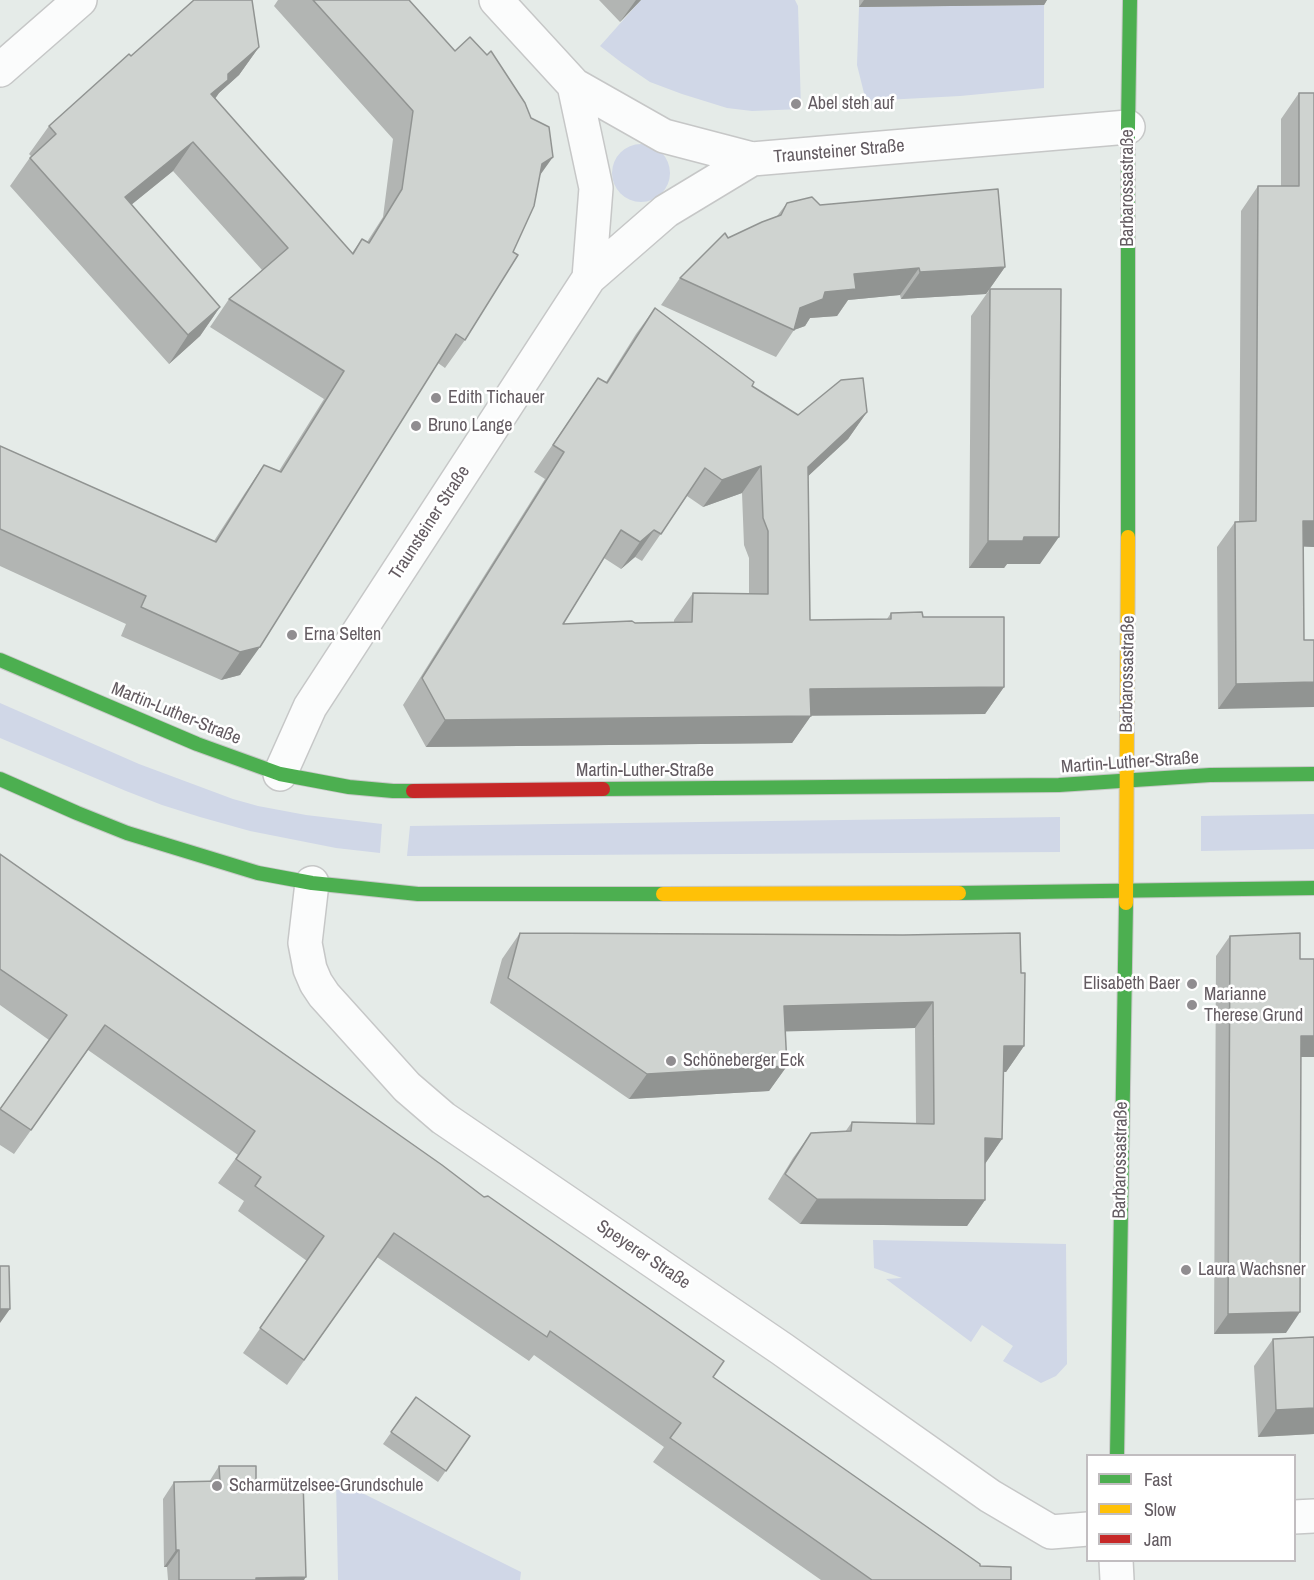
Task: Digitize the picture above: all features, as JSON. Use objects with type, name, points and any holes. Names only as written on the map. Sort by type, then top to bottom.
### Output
[{"type":"main road","name":"Barbarossastraße","points":[[1116,1454],[1126,890],[1130,0]]},
{"type":"main road","name":"Martin-Luther-Straße","points":[[0,660],[197,744],[280,774],[349,787],[393,791],[1059,785],[1210,776],[1314,774]]},
{"type":"main road","points":[[0,780],[87,817],[170,847],[258,873],[353,889],[418,894],[499,895],[1314,888]]},
{"type":"street","points":[[0,70],[80,0]]},
{"type":"street","points":[[496,0],[574,86],[664,136],[752,159]]},
{"type":"street","name":"Traunsteiner Straße","points":[[574,86],[596,188],[589,278]]},
{"type":"street","name":"Traunsteiner Straße","points":[[280,774],[310,707],[589,278],[666,211],[752,159],[1128,127]]},
{"type":"street","name":"Speyerer Straße","points":[[312,883],[305,943],[310,969],[316,983],[324,995],[407,1087],[443,1118],[782,1349],[990,1496],[1051,1532],[1086,1529]]},
{"type":"street","points":[[1296,1517],[1314,1516]]},
{"type":"street","points":[[1116,1562],[1117,1580]]},
{"type":"shaded area","points":[[641,0],[795,0],[798,6],[801,109],[752,111],[727,108],[650,82],[622,63],[600,46]]},
{"type":"shaded area","points":[[1044,5],[1044,88],[960,96],[866,101],[857,65],[859,7]]},
{"type":"shaded area","points":[[635,144],[647,144],[662,152],[670,167],[670,179],[662,194],[647,202],[635,202],[620,194],[612,179],[612,167],[620,152]]},
{"type":"shaded area","points":[[0,703],[139,764],[233,799],[306,815],[382,824],[380,853],[336,848],[250,831],[162,805],[126,791],[0,738]]},
{"type":"shaded area","points":[[1314,814],[1314,849],[1201,851],[1201,816]]},
{"type":"shaded area","points":[[1060,817],[1060,852],[407,856],[410,826]]},
{"type":"shaded area","points":[[873,1240],[1066,1244],[1067,1364],[1056,1376],[1041,1383],[1003,1361],[1013,1346],[982,1325],[971,1342],[886,1279],[902,1278],[874,1268]]},
{"type":"shaded area","points":[[336,1480],[521,1572],[520,1580],[338,1580]]},
{"type":"building","points":[[194,0],[252,0],[259,47],[228,74],[228,80],[211,94],[353,254],[362,239],[369,243],[402,189],[413,111],[313,0],[409,0],[455,51],[470,37],[487,55],[491,51],[525,103],[531,118],[549,127],[553,157],[542,164],[534,206],[513,252],[518,255],[465,340],[456,334],[260,647],[240,652],[141,607],[146,596],[0,529],[0,446],[216,542],[264,465],[281,472],[344,371],[229,299],[288,248],[193,142],[125,197],[220,307],[188,335],[30,158],[56,134],[49,126],[129,54],[131,56]]},
{"type":"building","points":[[1299,93],[1314,93],[1314,521],[1303,521],[1304,640],[1314,640],[1314,682],[1236,684],[1235,522],[1256,521],[1258,186],[1299,186]]},
{"type":"building","points":[[998,189],[1005,267],[920,272],[919,268],[854,274],[856,289],[825,292],[823,299],[800,308],[794,330],[680,278],[725,233],[728,238],[781,215],[787,203],[812,197],[820,205]]},
{"type":"building","points":[[990,289],[1061,289],[1059,537],[1024,537],[1023,541],[988,541]]},
{"type":"building","points":[[655,308],[754,382],[752,386],[798,415],[841,380],[863,378],[867,412],[808,467],[810,620],[891,619],[891,613],[922,612],[923,617],[1004,617],[1004,687],[810,689],[811,716],[445,720],[422,678],[564,452],[553,445],[598,378],[607,383]],"holes":[[[761,466],[763,518],[768,531],[768,594],[693,593],[692,622],[635,623],[632,621],[563,624],[621,530],[640,542],[654,530],[661,534],[705,468],[722,480]]]},
{"type":"building","points":[[0,854],[442,1165],[484,1197],[488,1196],[724,1361],[713,1377],[980,1566],[1011,1567],[1011,1580],[872,1580],[670,1438],[681,1423],[550,1331],[547,1337],[394,1233],[304,1360],[260,1328],[324,1236],[255,1186],[261,1177],[236,1159],[255,1131],[105,1025],[31,1130],[0,1109],[67,1015],[0,969]]},
{"type":"building","points":[[520,933],[903,935],[1020,933],[1021,973],[1025,973],[1024,1046],[1004,1046],[1002,1139],[985,1138],[985,1200],[817,1199],[785,1174],[811,1133],[851,1131],[852,1122],[934,1124],[933,1002],[784,1006],[787,1066],[647,1074],[508,978]]},
{"type":"building","points":[[1300,933],[1300,959],[1314,959],[1314,1036],[1301,1036],[1300,1312],[1228,1314],[1230,936]]},
{"type":"building","points":[[0,1266],[9,1266],[10,1309],[0,1309]]},
{"type":"building","points":[[1314,1337],[1314,1408],[1276,1410],[1273,1339]]},
{"type":"building","points":[[416,1397],[470,1436],[446,1471],[391,1432]]},
{"type":"building","points":[[219,1466],[256,1466],[256,1481],[303,1480],[306,1577],[256,1578],[256,1580],[179,1580],[174,1482],[220,1481]]},
{"type":"traffic: fast","points":[[1128,537],[1130,0]]},
{"type":"traffic: fast","points":[[0,660],[197,744],[280,774],[349,787],[413,791]]},
{"type":"traffic: fast","points":[[603,789],[1059,785],[1210,775],[1314,774]]},
{"type":"traffic: fast","points":[[0,779],[127,833],[258,873],[312,883],[418,894],[663,894]]},
{"type":"traffic: fast","points":[[959,893],[1314,888]]},
{"type":"traffic: fast","points":[[1117,1454],[1126,903]]},
{"type":"traffic: slow","points":[[1126,903],[1128,537]]},
{"type":"traffic: slow","points":[[663,894],[959,893]]},
{"type":"traffic: jam","points":[[413,791],[603,789]]},
{"type":"place","name":"Abel steh auf","points":[[796,104]]},
{"type":"place","name":"Edith Tichauer","points":[[436,398]]},
{"type":"place","name":"Bruno Lange","points":[[416,426]]},
{"type":"place","name":"Erna Selten","points":[[292,635]]},
{"type":"place","name":"Elisabeth Baer","points":[[1192,984]]},
{"type":"place","name":"Marianne Therese Grund","points":[[1192,1005]]},
{"type":"place","name":"Schöneberger Eck","points":[[671,1061]]},
{"type":"place","name":"Laura Wachsner","points":[[1186,1270]]},
{"type":"place","name":"Scharmützelsee-Grundschule","points":[[217,1486]]}]
